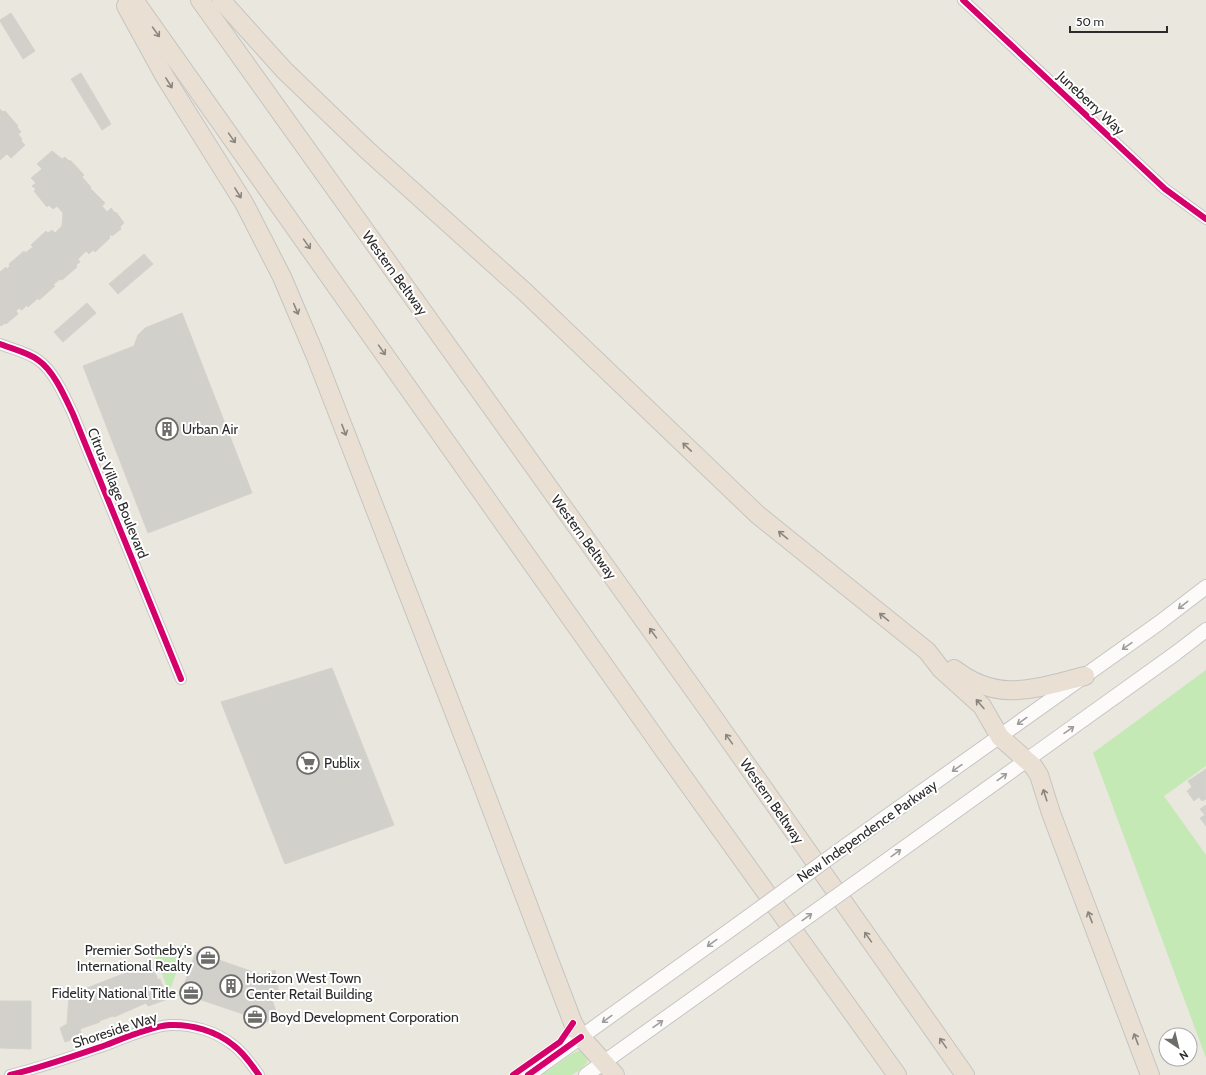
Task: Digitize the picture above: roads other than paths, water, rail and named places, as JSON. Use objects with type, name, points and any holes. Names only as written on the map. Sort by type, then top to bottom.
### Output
[{"type":"highway","points":[[122,0],[165,76],[244,203],[282,277],[319,364],[472,756],[573,1023],[581,1037],[609,1069]]},
{"type":"highway","points":[[134,0],[666,753],[897,1075]]},
{"type":"highway","name":"Western Beltway","points":[[200,0],[706,708],[966,1075]]},
{"type":"highway","points":[[221,0],[284,70],[366,150],[526,292],[758,515],[927,651],[944,660],[971,680],[981,685],[1003,690],[1024,690],[1085,676]]},
{"type":"highway","points":[[927,651],[941,669],[982,706],[1000,737],[1033,766],[1038,775],[1053,820],[1150,1075]]},
{"type":"main road","name":"New Independence Parkway","points":[[528,1075],[844,847],[1159,623],[1206,587]]},
{"type":"main road","points":[[586,1075],[609,1069],[764,948],[1025,760],[1170,658],[1206,630]]},
{"type":"street","name":"Juneberry Way","points":[[963,0],[1165,189],[1206,219]]},
{"type":"street","name":"Citrus Village Boulevard","points":[[0,344],[38,360],[52,375],[60,388],[76,420],[181,679]]},
{"type":"street","name":"Shoreside Way","points":[[10,1075],[41,1068],[144,1031],[169,1025],[191,1026],[214,1034],[232,1044],[245,1056],[259,1075]]},
{"type":"place","name":"Urban Air","points":[[167,429]]},
{"type":"place","name":"Publix","points":[[308,763]]},
{"type":"place","name":"Premier Sotheby's International Realty","points":[[208,958]]},
{"type":"place","name":"Horizon West Town Center Retail Building","points":[[231,986]]},
{"type":"place","name":"Fidelity National Title","points":[[191,993]]},
{"type":"place","name":"Boyd Development Corporation","points":[[255,1017]]}]
